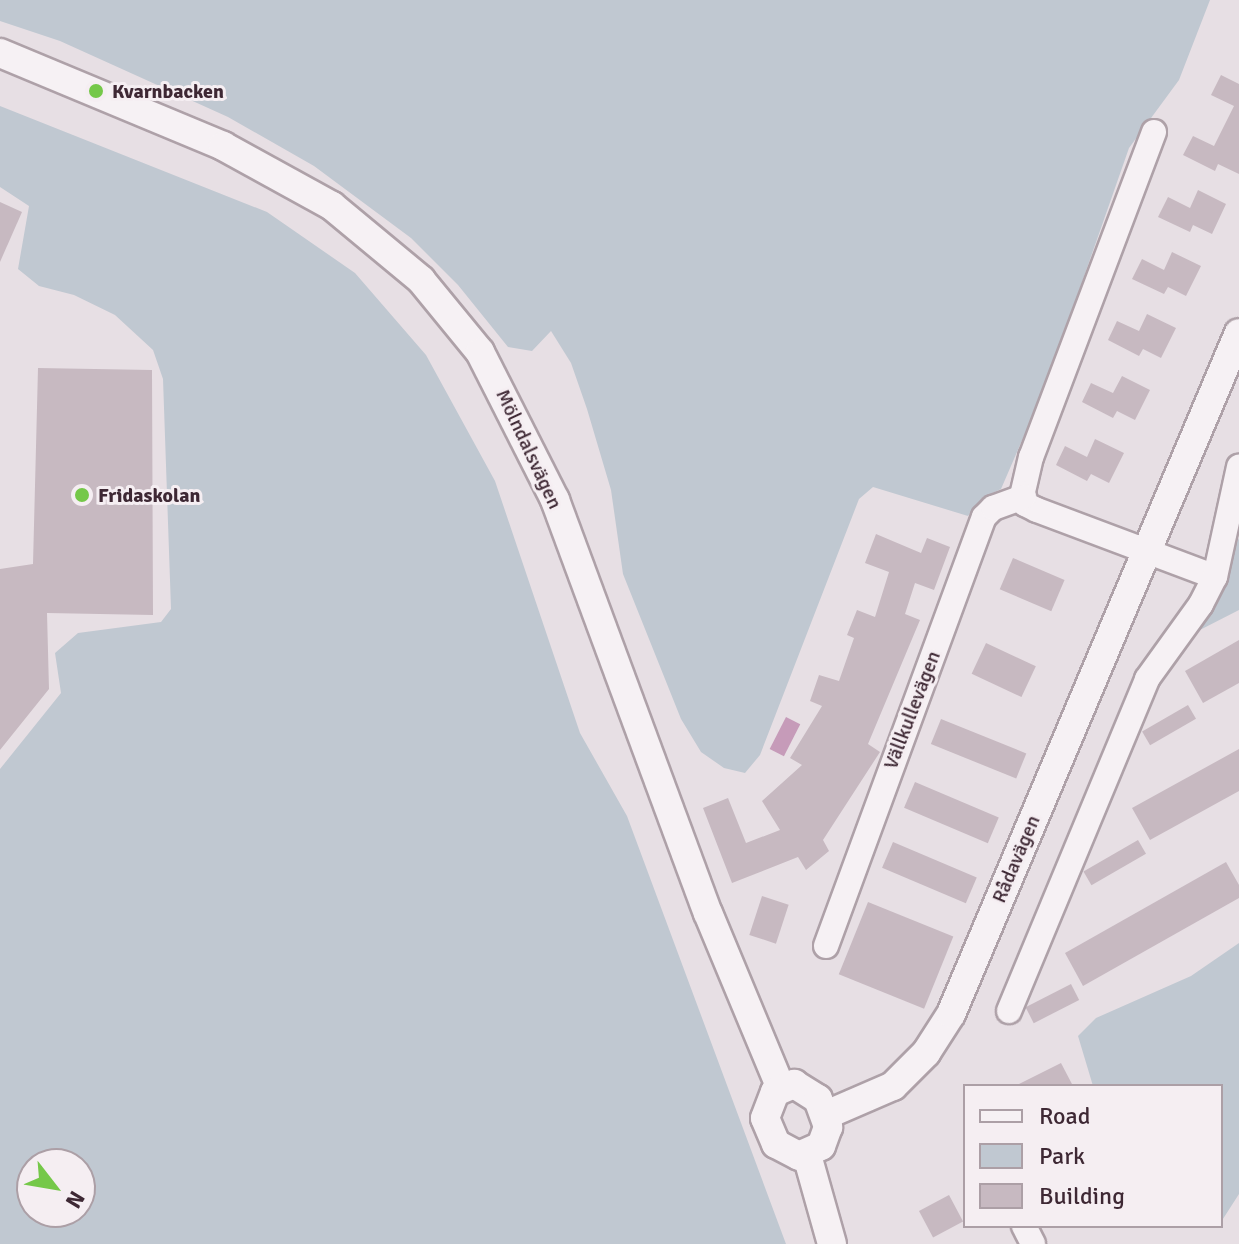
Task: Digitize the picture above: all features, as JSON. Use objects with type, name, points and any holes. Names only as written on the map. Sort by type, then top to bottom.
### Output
[{"type":"street","name":"Mölndalsvägen","points":[[0,53],[223,146],[332,206],[421,280],[480,352],[555,500],[708,913],[780,1086]]},
{"type":"street","points":[[1154,132],[1031,457],[1024,497],[1037,510],[1215,577]]},
{"type":"street","name":"Rådavägen","points":[[826,1115],[893,1086],[926,1053],[951,1014],[1239,333]]},
{"type":"street","points":[[1009,1011],[1147,679],[1215,577],[1239,467]]},
{"type":"street","name":"Vällkullevägen","points":[[826,946],[984,517],[993,508],[1024,497]]},
{"type":"street","points":[[780,1086],[803,1087],[826,1115],[824,1141],[807,1155],[792,1155],[770,1136],[767,1108],[780,1086]]},
{"type":"street","points":[[807,1155],[832,1244]]},
{"type":"green space","points":[[0,0],[1210,0],[1179,80],[1129,148],[1046,385],[1001,489],[982,498],[968,516],[873,487],[859,499],[760,755],[745,773],[724,768],[701,752],[681,719],[623,574],[611,490],[587,409],[571,363],[551,331],[532,351],[508,347],[458,285],[411,238],[314,166],[228,117],[60,41],[0,21]]},
{"type":"green space","points":[[0,106],[267,212],[355,273],[426,355],[495,481],[580,733],[627,816],[786,1244],[0,1244],[0,769],[61,693],[55,653],[78,633],[161,622],[171,609],[163,379],[153,350],[115,315],[74,295],[39,286],[18,269],[29,206],[0,187]]},
{"type":"green space","points":[[1239,538],[1239,610],[1192,634],[1229,559]]},
{"type":"green space","points":[[1239,943],[1239,1194],[1223,1219],[1223,1084],[1092,1084],[1078,1036],[1096,1018],[1191,976]]},
{"type":"shaded area","points":[[786,717],[800,724],[784,756],[770,749]]},
{"type":"building","points":[[1221,75],[1239,84],[1239,174],[1218,164],[1215,171],[1183,155],[1193,136],[1214,146],[1234,106],[1211,95]]},
{"type":"building","points":[[1198,190],[1226,204],[1212,234],[1193,225],[1190,232],[1158,217],[1168,197],[1190,208]]},
{"type":"building","points":[[0,202],[22,212],[0,262]]},
{"type":"building","points":[[1172,252],[1201,266],[1186,296],[1168,287],[1164,294],[1132,279],[1142,259],[1164,270]]},
{"type":"building","points":[[1147,314],[1176,328],[1161,358],[1143,349],[1139,356],[1108,340],[1117,321],[1139,331]]},
{"type":"building","points":[[38,368],[152,370],[153,615],[47,613],[49,689],[0,750],[0,569],[33,564]]},
{"type":"building","points":[[1122,376],[1150,390],[1135,420],[1117,411],[1113,418],[1082,402],[1091,383],[1113,393]]},
{"type":"building","points":[[1095,439],[1124,453],[1109,483],[1091,474],[1087,481],[1056,465],[1065,446],[1087,457]]},
{"type":"building","points":[[876,534],[921,553],[927,538],[950,547],[934,590],[915,583],[905,614],[920,620],[868,744],[880,752],[823,840],[829,851],[806,870],[798,857],[732,883],[703,808],[728,798],[746,843],[780,830],[762,801],[802,765],[790,758],[822,706],[810,701],[819,675],[839,681],[854,638],[847,635],[857,610],[875,617],[889,572],[865,563]]},
{"type":"building","points":[[1013,558],[1065,580],[1051,611],[1000,589]]},
{"type":"building","points":[[1239,640],[1239,683],[1203,703],[1185,671]]},
{"type":"building","points":[[986,643],[1036,666],[1021,697],[972,674]]},
{"type":"building","points":[[1188,705],[1196,719],[1150,745],[1142,732]]},
{"type":"building","points":[[941,719],[1026,753],[1016,778],[931,744]]},
{"type":"building","points":[[1239,749],[1239,791],[1150,840],[1132,808]]},
{"type":"building","points":[[915,782],[999,818],[988,843],[904,808]]},
{"type":"building","points":[[1138,840],[1146,854],[1091,885],[1083,872]]},
{"type":"building","points":[[893,842],[977,878],[966,903],[882,868]]},
{"type":"building","points":[[1226,862],[1239,885],[1239,898],[1083,986],[1065,953]]},
{"type":"building","points":[[762,896],[789,905],[776,944],[749,935]]},
{"type":"building","points":[[868,902],[953,936],[924,1009],[839,974]]},
{"type":"building","points":[[1071,984],[1079,1000],[1034,1023],[1026,1007]]},
{"type":"building","points":[[1061,1063],[1072,1084],[1019,1084]]},
{"type":"building","points":[[949,1195],[963,1222],[933,1237],[919,1211]]},
{"type":"place","name":"Kvarnbacken","points":[[96,91]]},
{"type":"place","name":"Fridaskolan","points":[[82,495]]}]
